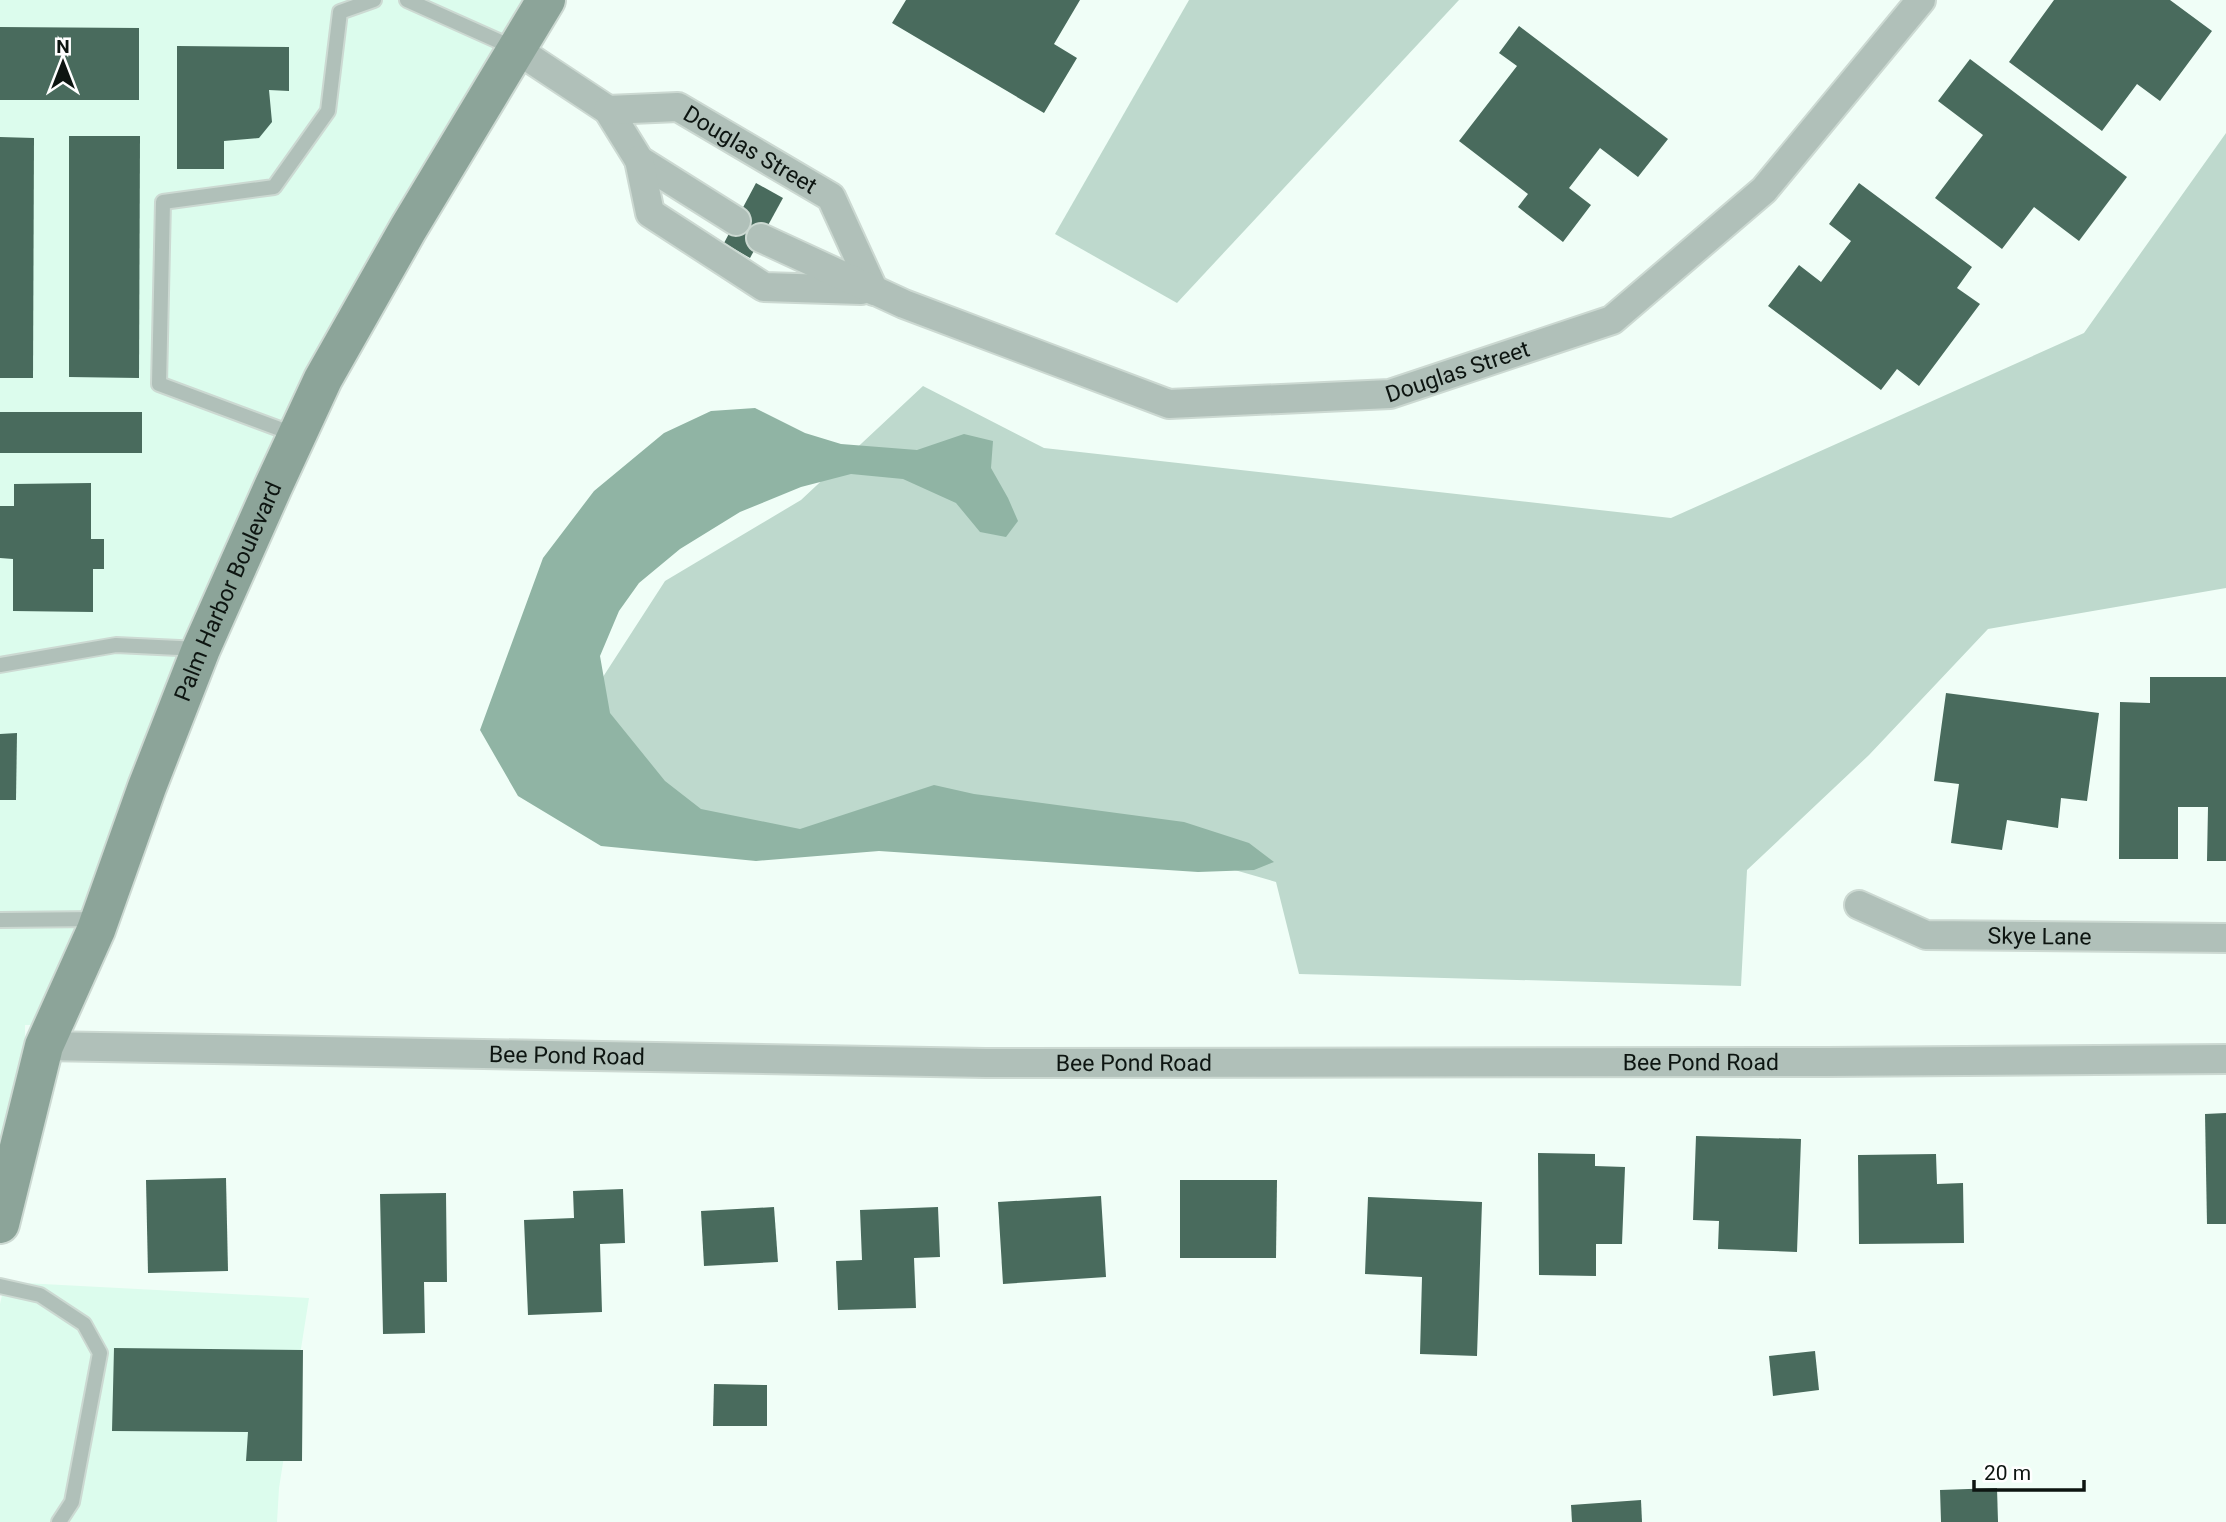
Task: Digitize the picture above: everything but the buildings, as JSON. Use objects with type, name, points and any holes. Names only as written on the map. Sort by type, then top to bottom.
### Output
[{"type":"main road","name":"Palm Harbor Boulevard","points":[[0,1224],[44,1046],[100,919],[147,787],[201,649],[323,379],[408,229],[546,0]]},
{"type":"street","name":"Douglas Street","points":[[761,238],[904,304],[1169,404],[1390,394],[1612,320],[1764,190],[1921,0]]},
{"type":"street","points":[[516,49],[608,110],[639,160],[650,213],[764,287],[874,291]]},
{"type":"street","name":"Douglas Street","points":[[608,110],[678,107],[831,197],[874,291]]},
{"type":"street","points":[[639,160],[736,221]]},
{"type":"street","name":"Skye Lane","points":[[1859,905],[1926,934],[2226,938]]},
{"type":"street","name":"Bee Pond Road","points":[[44,1046],[986,1063],[2226,1059]]},
{"type":"lane","points":[[297,436],[159,384],[163,202],[274,187],[328,111],[340,12],[374,0]]},
{"type":"lane","points":[[407,0],[516,49]]},
{"type":"lane","points":[[0,665],[116,645],[201,649]]},
{"type":"lane","points":[[0,919],[100,919]]},
{"type":"lane","points":[[0,1286],[40,1295],[84,1324],[100,1353],[72,1502],[59,1522]]},
{"type":"shaded area","points":[[0,0],[523,0],[392,218],[307,369],[256,477],[184,641],[130,779],[79,921],[32,1025],[25,1025],[25,1043],[0,1144]]},
{"type":"shaded area","points":[[1189,0],[1459,0],[1177,303],[1055,234]]},
{"type":"shaded area","points":[[2226,133],[2226,588],[1988,629],[1869,755],[1747,870],[1741,986],[1299,974],[1276,882],[1096,830],[823,842],[689,824],[590,697],[665,581],[801,500],[923,386],[1044,448],[1671,518],[2084,333]]},
{"type":"shaded area","points":[[755,408],[805,433],[841,444],[917,450],[964,434],[993,441],[991,468],[1018,521],[1006,537],[980,532],[956,503],[903,479],[851,474],[801,487],[740,512],[680,549],[639,583],[619,611],[600,656],[610,713],[665,781],[701,809],[800,829],[934,785],[974,794],[1184,822],[1249,843],[1274,862],[1254,870],[1198,872],[879,851],[756,861],[601,846],[518,796],[480,730],[543,558],[594,491],[664,433],[711,411]]},
{"type":"shaded area","points":[[5,1282],[309,1298],[279,1488],[277,1522],[0,1522],[0,1304]]}]
